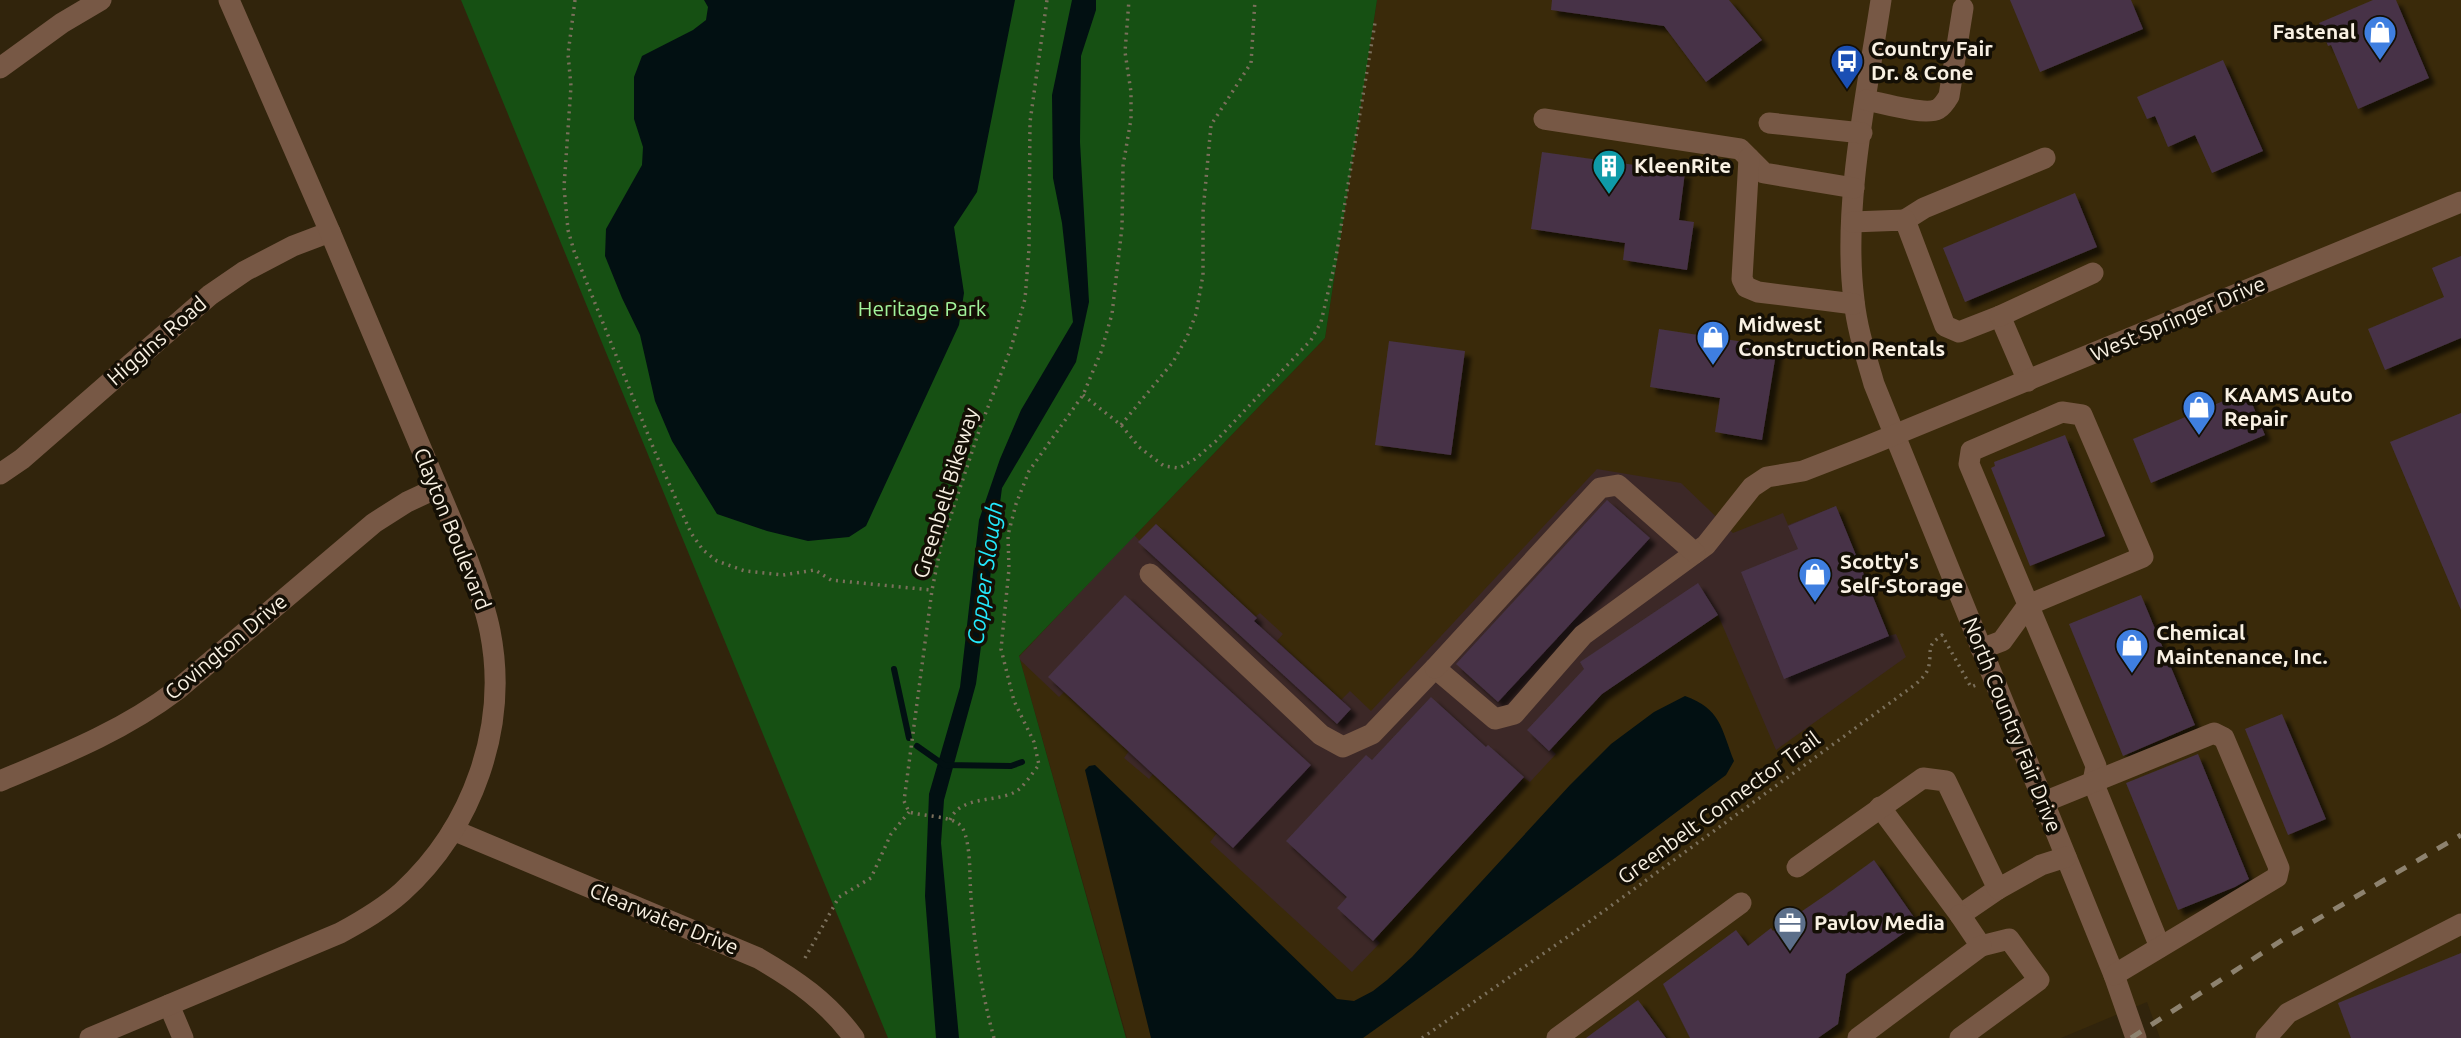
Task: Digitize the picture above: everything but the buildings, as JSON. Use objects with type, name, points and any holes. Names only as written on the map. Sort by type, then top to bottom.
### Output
[{"type":"street","points":[[0,68],[62,23],[101,0]]},
{"type":"street","name":"Clayton Boulevard","points":[[90,1038],[340,933],[372,915],[401,892],[430,863],[469,803],[488,747],[494,707],[495,670],[484,607],[466,555],[229,0]]},
{"type":"street","name":"North Country Fair Drive","points":[[1881,0],[1854,188],[1854,304],[1874,384],[2114,975],[2136,1038]]},
{"type":"street","points":[[1866,100],[1919,110],[1935,111],[1942,106],[1949,96],[1963,8]]},
{"type":"street","points":[[1544,119],[1740,149],[1764,173],[1854,188]]},
{"type":"street","points":[[1769,123],[1862,132]]},
{"type":"street","points":[[1749,158],[1742,279],[1746,287],[1758,292],[1854,304]]},
{"type":"street","points":[[1852,222],[1905,220],[1924,208],[2045,158]]},
{"type":"street","name":"West Springer Drive","points":[[1435,668],[1495,719],[1514,714],[1583,635],[1706,545],[1752,487],[1767,477],[1803,471],[1894,435],[2461,202]]},
{"type":"street","points":[[1905,220],[1945,326],[1959,332],[2094,273]]},
{"type":"street","name":"Higgins Road","points":[[0,474],[22,459],[210,295],[245,271],[293,246],[330,232]]},
{"type":"street","points":[[2000,316],[2028,381]]},
{"type":"street","points":[[1982,649],[2002,641],[2028,605],[2143,557],[2082,415],[2062,412],[1970,451],[1969,464],[2028,605],[2096,766],[2093,782],[2160,947]]},
{"type":"street","points":[[1150,574],[1321,735],[1343,747],[1372,734],[1601,488],[1618,485],[1695,553]]},
{"type":"street","name":"Covington Drive","points":[[0,781],[74,750],[151,710],[177,691],[374,523],[407,502],[437,488]]},
{"type":"street","points":[[2044,802],[2214,733],[2224,738],[2279,868],[2277,877],[2114,975]]},
{"type":"street","points":[[1797,867],[1923,778],[1946,781],[1998,889]]},
{"type":"street","points":[[1880,807],[1981,946]]},
{"type":"street","name":"Clearwater Drive","points":[[453,830],[758,958],[799,982],[822,1000],[854,1038]]},
{"type":"street","points":[[1960,915],[1998,889],[2041,865],[2066,857]]},
{"type":"street","points":[[1557,1038],[1741,903]]},
{"type":"street","points":[[2266,1038],[2288,1013],[2461,924]]},
{"type":"street","points":[[1858,1038],[1981,946],[2009,939],[2039,980],[1960,1038]]},
{"type":"street","points":[[169,1005],[184,1038]]},
{"type":"path","points":[[575,0],[568,54],[571,86],[564,187],[568,230],[587,286],[655,453],[691,533],[703,550],[717,561],[746,572],[783,575],[816,570],[831,580],[932,590]]},
{"type":"path","name":"Greenbelt Bikeway","points":[[909,812],[904,801],[932,590],[941,545],[981,425],[1011,348],[1025,299],[1029,248],[1030,122],[1047,0]]},
{"type":"path","points":[[947,819],[965,806],[987,798],[1015,793],[1039,765],[1034,742],[1014,701],[1001,649],[1009,569],[1009,536],[1016,504],[1029,471],[1083,395],[1101,352],[1112,314],[1122,227],[1123,166],[1132,119],[1125,52],[1129,0]]},
{"type":"path","points":[[1121,425],[1173,362],[1196,314],[1203,275],[1203,212],[1211,125],[1251,63],[1255,0]]},
{"type":"path","points":[[1083,395],[1121,425],[1139,447],[1164,466],[1179,468],[1216,442],[1311,340],[1321,322],[1335,263],[1375,23]]},
{"type":"path","name":"Greenbelt Connector Trail","points":[[1422,1038],[1586,924],[1916,684],[1927,673],[1930,663],[1929,649],[1942,635],[1971,687],[1993,678]]},
{"type":"path","points":[[806,958],[839,897],[871,878],[891,834],[909,812],[959,823],[963,829],[970,860],[971,897],[985,1002],[995,1038]]},
{"type":"shaded area","points":[[1377,0],[2461,0],[2461,1038],[2160,1038],[2147,1002],[2061,1038],[1127,1038],[1019,656],[1325,338]]},
{"type":"shaded area","points":[[1597,469],[1681,483],[1733,533],[1783,513],[1788,525],[1836,506],[1888,636],[1896,634],[1906,657],[1776,750],[1718,615],[1602,694],[1551,749],[1556,754],[1530,782],[1524,778],[1375,938],[1380,943],[1352,972],[1210,842],[1217,833],[1153,774],[1149,779],[1124,758],[1129,751],[1064,692],[1059,697],[1018,658],[1134,535],[1140,541],[1156,524],[1255,617],[1260,613],[1283,634],[1277,641],[1341,700],[1350,691],[1371,711]]},
{"type":"green space","name":"Heritage Park","points":[[461,0],[1377,0],[1325,338],[1019,656],[1126,1038],[888,1038]]},
{"type":"water","points":[[704,0],[1015,0],[977,192],[954,227],[964,293],[959,325],[866,526],[849,537],[808,541],[717,514],[672,441],[655,401],[640,335],[605,256],[606,229],[642,165],[643,147],[634,119],[634,77],[642,56],[693,30],[706,20],[708,7]]},
{"type":"water","name":"Copper Slough","points":[[1072,0],[1096,0],[1096,10],[1081,56],[1080,142],[1089,302],[1076,362],[1002,488],[976,684],[944,800],[941,843],[959,1038],[936,1038],[925,896],[929,794],[960,687],[979,520],[1000,459],[1021,410],[1073,322],[1062,223],[1053,178],[1052,95]]},
{"type":"water","points":[[1685,696],[1706,707],[1718,721],[1734,761],[1726,775],[1363,1038],[1151,1038],[1085,770],[1089,766],[1095,765],[1337,999],[1354,1001],[1373,991],[1412,957],[1611,744],[1654,712]]},
{"type":"waterway","points":[[894,669],[909,738]]},
{"type":"waterway","points":[[917,746],[944,765],[1011,766],[1022,762]]},
{"type":"railway","points":[[2131,1038],[2287,937],[2461,835]]},
{"type":"place","name":"Fastenal","points":[[2380,62]]},
{"type":"place","name":"Country Fair Dr. & Cone","points":[[1847,91]]},
{"type":"place","name":"KleenRite","points":[[1609,196]]},
{"type":"place","name":"Midwest Construction Rentals","points":[[1713,367]]},
{"type":"place","name":"KAAMS Auto Repair","points":[[2199,437]]},
{"type":"place","name":"Scotty's Self-Storage","points":[[1815,604]]},
{"type":"place","name":"Chemical Maintenance, Inc.","points":[[2132,675]]},
{"type":"place","name":"Pavlov Media","points":[[1790,953]]}]
